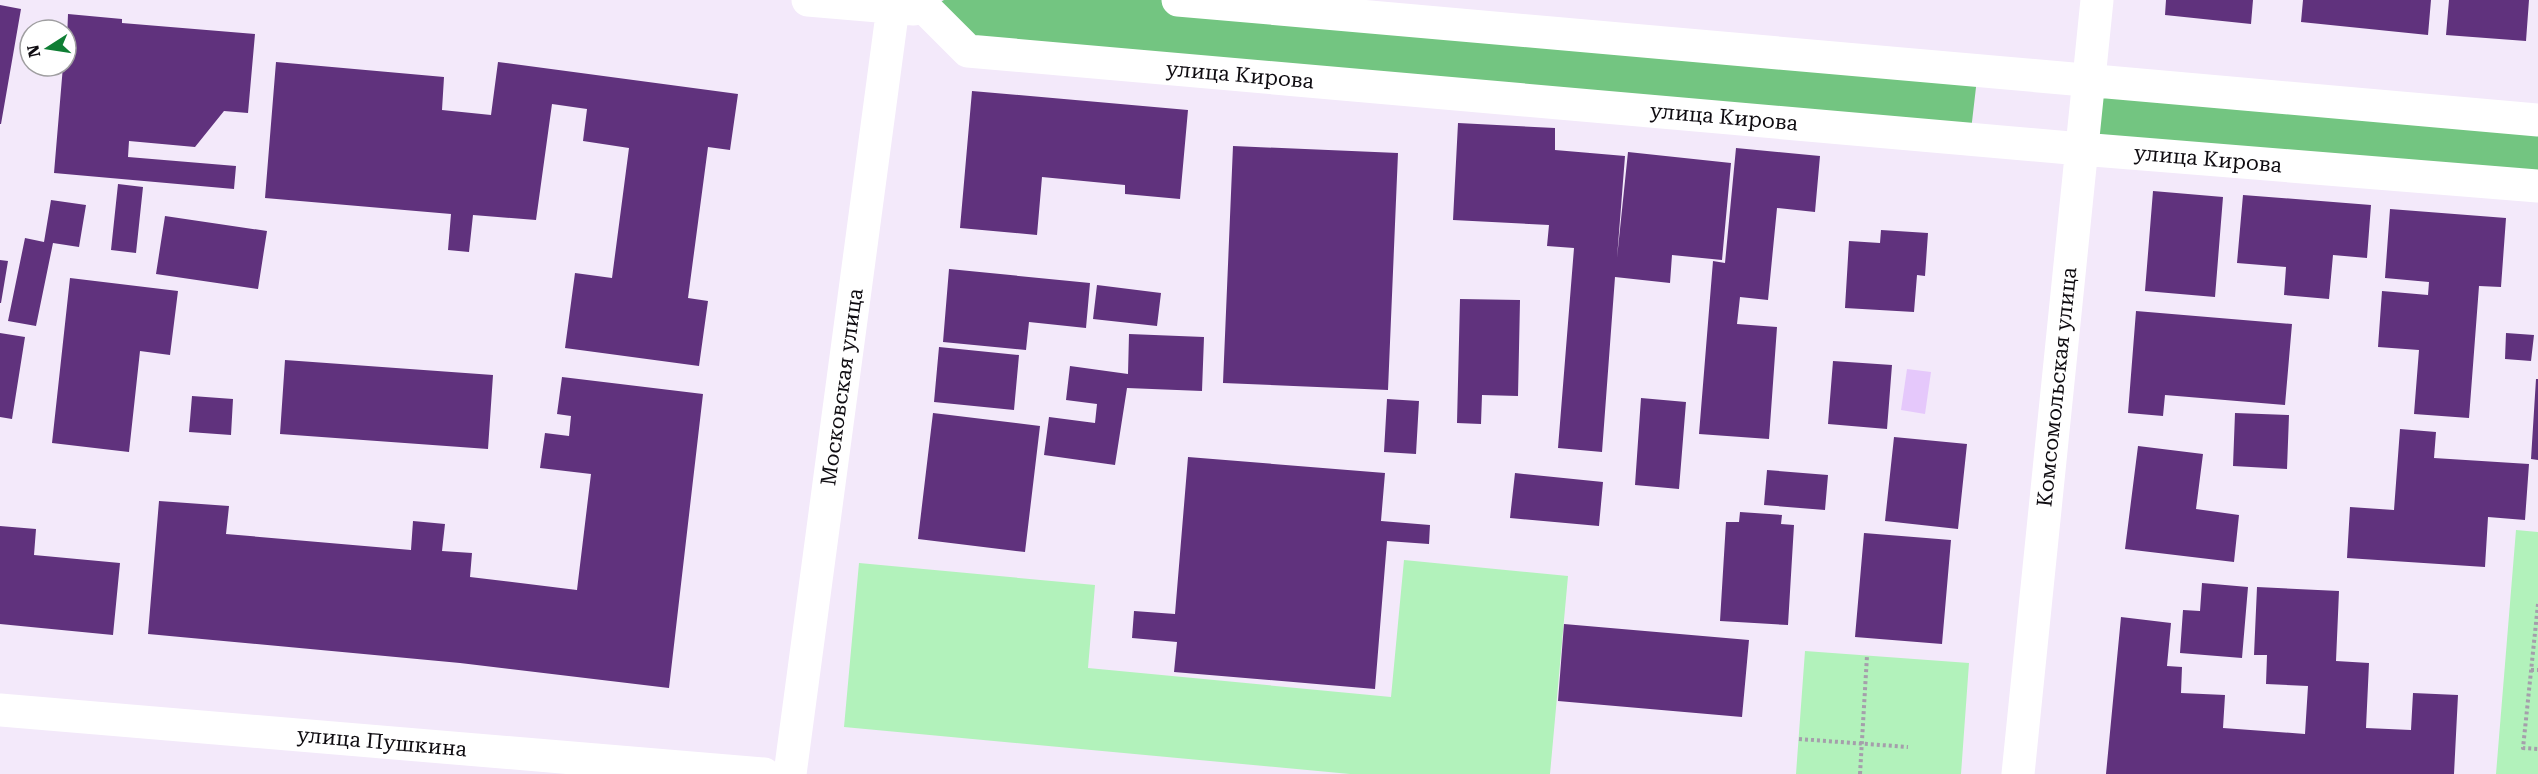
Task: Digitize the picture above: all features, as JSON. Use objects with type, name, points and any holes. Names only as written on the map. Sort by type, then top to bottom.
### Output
[{"type":"street","name":"улица Кирова","points":[[808,0],[936,5],[968,51],[2081,149],[2538,186]]},
{"type":"street","points":[[1178,0],[2538,120]]},
{"type":"street","name":"Комсомольская улица","points":[[2018,774],[2097,0]]},
{"type":"street","name":"Московская улица","points":[[790,774],[893,4]]},
{"type":"street","name":"улица Пушкина","points":[[0,710],[764,774]]},
{"type":"path","points":[[2538,604],[2523,748],[2538,749]]},
{"type":"path","points":[[1860,774],[1867,656]]},
{"type":"path","points":[[2531,670],[2538,670]]},
{"type":"path","points":[[1799,739],[1908,747]]},
{"type":"green space","points":[[944,0],[1178,0],[1978,70],[1970,139],[968,51],[927,10]]},
{"type":"green space","points":[[2089,81],[2538,120],[2538,186],[2081,149]]},
{"type":"green space","points":[[2516,530],[2538,532],[2538,774],[2496,774]]},
{"type":"green space","points":[[1404,560],[1568,576],[1550,774],[1350,774],[844,727],[859,563],[1095,585],[1088,668],[1391,697]]},
{"type":"green space","points":[[1805,651],[1969,663],[1961,774],[1796,774]]},
{"type":"shaded area","points":[[1907,369],[1931,372],[1925,414],[1901,410]]},
{"type":"building","points":[[2166,0],[2253,0],[2251,24],[2165,15]]},
{"type":"building","points":[[2303,0],[2431,0],[2428,35],[2301,22]]},
{"type":"building","points":[[2449,0],[2529,0],[2526,41],[2446,35]]},
{"type":"building","points":[[0,5],[21,9],[0,124]]},
{"type":"building","points":[[68,14],[122,19],[122,23],[255,34],[248,113],[224,111],[195,147],[129,141],[128,157],[236,166],[234,189],[54,173],[62,78],[78,78],[78,18],[68,18]]},
{"type":"building","points":[[276,62],[444,77],[442,110],[491,115],[498,62],[738,94],[730,150],[708,147],[688,298],[708,301],[699,366],[565,348],[575,273],[612,278],[629,148],[583,141],[587,109],[552,104],[536,220],[473,215],[469,252],[448,250],[451,214],[265,198]]},
{"type":"building","points":[[972,91],[1188,110],[1180,199],[1125,194],[1125,185],[1042,177],[1037,235],[960,228]]},
{"type":"building","points":[[1458,123],[1555,128],[1555,150],[1625,156],[1617,258],[1628,152],[1731,163],[1722,260],[1672,255],[1670,283],[1615,277],[1602,452],[1558,448],[1574,248],[1547,246],[1549,225],[1453,220]]},
{"type":"building","points":[[1233,146],[1398,153],[1388,390],[1223,383]]},
{"type":"building","points":[[1736,148],[1820,156],[1815,212],[1777,208],[1768,300],[1740,297],[1737,324],[1777,327],[1769,439],[1699,434],[1713,261],[1725,263]]},
{"type":"building","points":[[118,184],[143,187],[136,253],[111,250]]},
{"type":"building","points":[[2153,191],[2223,197],[2215,297],[2145,291]]},
{"type":"building","points":[[2243,195],[2371,205],[2367,258],[2333,255],[2329,299],[2284,295],[2286,267],[2237,263]]},
{"type":"building","points":[[51,200],[86,205],[79,247],[53,243],[36,326],[8,321],[25,238],[44,242]]},
{"type":"building","points":[[2390,209],[2506,218],[2501,287],[2479,286],[2469,418],[2414,414],[2419,350],[2378,347],[2382,291],[2428,295],[2429,282],[2385,278]]},
{"type":"building","points":[[165,216],[267,231],[258,289],[156,274]]},
{"type":"building","points":[[1881,230],[1928,233],[1925,276],[1917,275],[1914,312],[1845,308],[1849,241],[1880,243]]},
{"type":"building","points":[[0,260],[8,261],[1,303],[0,303]]},
{"type":"building","points":[[949,269],[1090,283],[1086,328],[1029,322],[1026,350],[943,342]]},
{"type":"building","points":[[70,278],[178,291],[170,355],[140,351],[129,452],[52,443]]},
{"type":"building","points":[[1097,285],[1161,293],[1157,326],[1093,319]]},
{"type":"building","points":[[1460,299],[1520,300],[1518,396],[1482,395],[1481,424],[1457,423]]},
{"type":"building","points":[[2136,311],[2292,324],[2285,405],[2165,395],[2163,416],[2128,413]]},
{"type":"building","points":[[0,333],[25,337],[12,419],[0,417]]},
{"type":"building","points":[[2506,333],[2534,335],[2531,361],[2505,359]]},
{"type":"building","points":[[1129,334],[1204,337],[1202,391],[1127,388],[1115,465],[1044,455],[1049,417],[1095,423],[1097,404],[1066,400],[1070,366],[1128,374]]},
{"type":"building","points":[[939,347],[1019,355],[1014,410],[934,402]]},
{"type":"building","points":[[285,360],[493,375],[488,449],[280,434]]},
{"type":"building","points":[[1833,361],[1892,365],[1887,429],[1828,424]]},
{"type":"building","points":[[562,377],[703,394],[669,688],[460,663],[148,634],[159,501],[229,506],[226,534],[411,550],[413,521],[445,524],[442,551],[472,553],[470,577],[577,590],[591,474],[540,468],[545,433],[569,436],[571,416],[557,414]]},
{"type":"building","points":[[2536,379],[2538,379],[2538,460],[2531,459]]},
{"type":"building","points":[[192,396],[233,399],[231,435],[189,432]]},
{"type":"building","points":[[1641,398],[1686,402],[1679,489],[1635,485]]},
{"type":"building","points":[[1387,399],[1419,401],[1416,454],[1384,452]]},
{"type":"building","points":[[933,413],[1040,426],[1025,552],[918,539]]},
{"type":"building","points":[[2235,413],[2289,415],[2287,469],[2233,466]]},
{"type":"building","points":[[2400,429],[2436,432],[2434,458],[2529,464],[2525,520],[2488,517],[2485,567],[2347,558],[2350,507],[2394,510]]},
{"type":"building","points":[[1894,437],[1967,444],[1958,529],[1885,521]]},
{"type":"building","points":[[2138,446],[2203,454],[2196,509],[2239,515],[2234,562],[2125,549]]},
{"type":"building","points":[[1188,457],[1385,473],[1381,521],[1430,525],[1429,544],[1387,541],[1375,689],[1174,672],[1177,642],[1132,638],[1134,611],[1175,614]]},
{"type":"building","points":[[1767,470],[1828,475],[1825,510],[1764,505]]},
{"type":"building","points":[[1515,473],[1603,482],[1599,526],[1510,518]]},
{"type":"building","points":[[1740,512],[1782,515],[1781,524],[1794,525],[1788,625],[1720,621],[1726,522],[1739,522]]},
{"type":"building","points":[[0,526],[36,529],[34,555],[120,563],[113,635],[0,624]]},
{"type":"building","points":[[1864,533],[1951,540],[1942,644],[1855,637]]},
{"type":"building","points":[[2202,583],[2248,587],[2242,658],[2180,653],[2183,610],[2200,611]]},
{"type":"building","points":[[2257,587],[2339,591],[2336,661],[2369,663],[2366,728],[2411,730],[2413,693],[2458,695],[2454,774],[2106,774],[2121,617],[2171,623],[2167,666],[2182,667],[2181,693],[2225,695],[2223,728],[2305,734],[2308,686],[2266,684],[2267,655],[2254,655]]},
{"type":"building","points":[[1564,624],[1749,640],[1742,717],[1558,701]]}]
